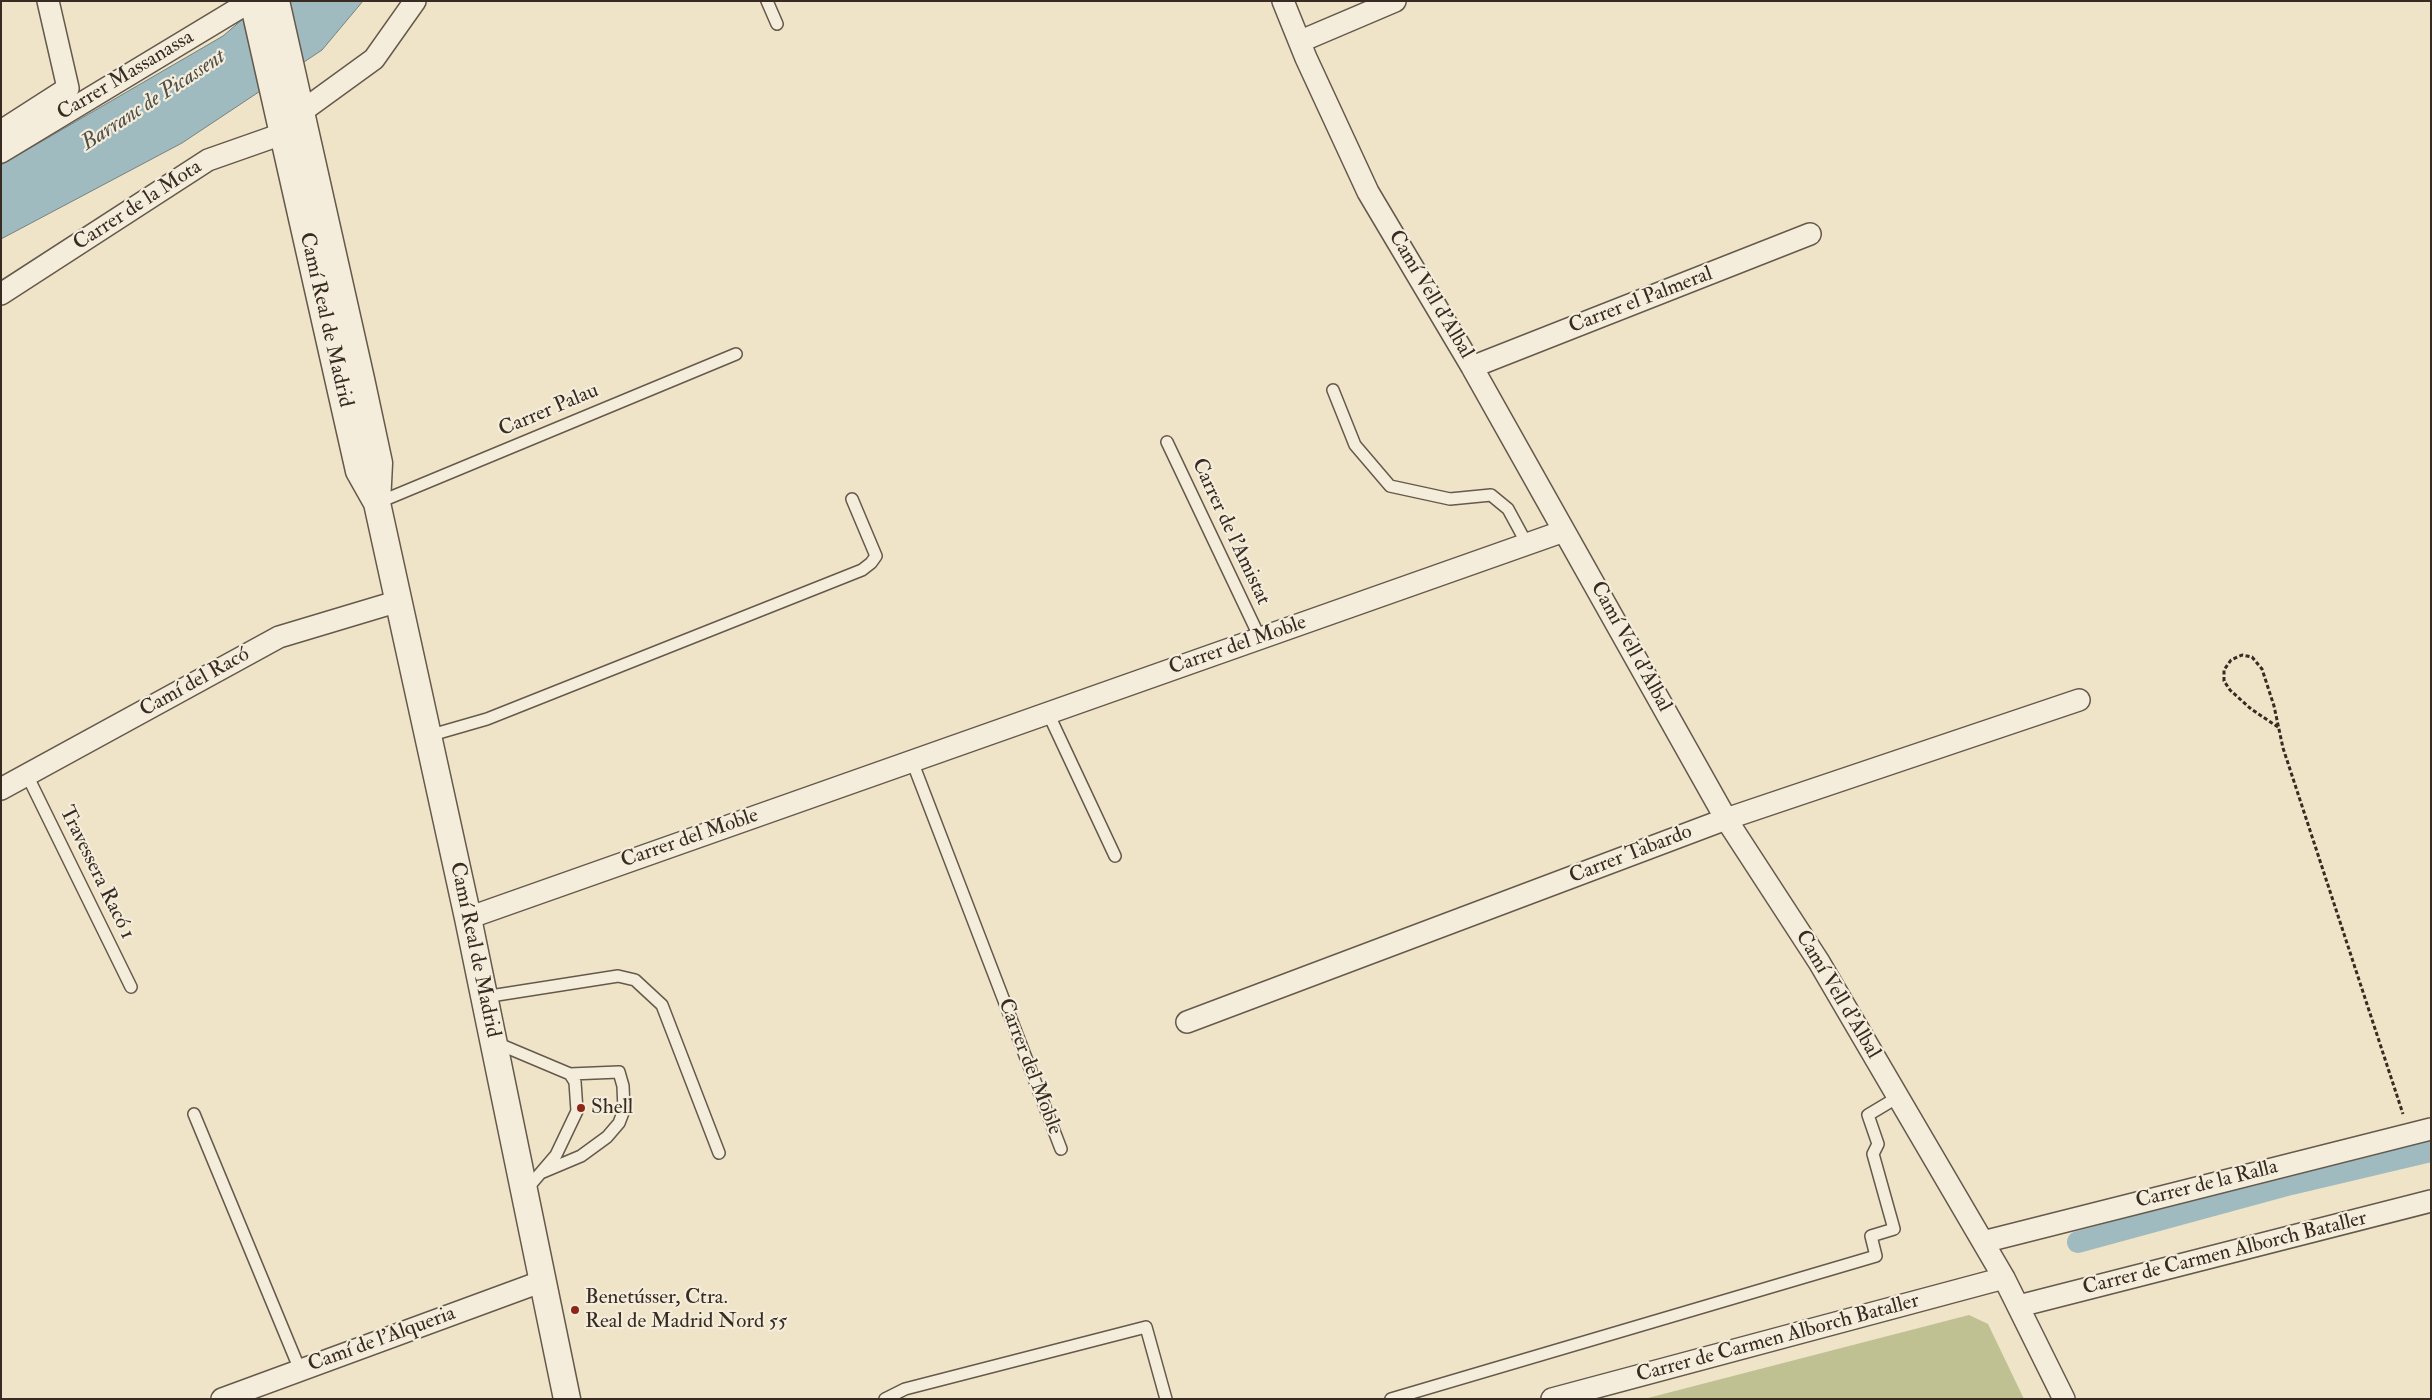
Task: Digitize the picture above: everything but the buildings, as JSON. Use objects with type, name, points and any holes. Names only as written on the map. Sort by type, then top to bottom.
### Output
[{"type":"street","name":"Carrer Massanassa","points":[[3,127],[68,88],[48,1]]},
{"type":"street","name":"Carrer Massanassa","points":[[1,152],[252,1]]},
{"type":"street","points":[[252,1],[286,111]]},
{"type":"street","name":"Camí Real de Madrid","points":[[276,1],[286,111],[359,471],[377,503]]},
{"type":"street","name":"Carrer de la Mota","points":[[1,294],[208,160],[374,59],[415,1]]},
{"type":"street","name":"Camí Vell d'Albal","points":[[1283,1],[1301,41],[1306,58],[1368,192],[1472,367],[1726,819],[1819,962],[2004,1278],[2064,1399]]},
{"type":"street","points":[[1301,41],[1395,1]]},
{"type":"street","name":"Camí Real de Madrid","points":[[286,111],[330,234],[378,463],[377,503],[468,918],[493,1042],[532,1182],[543,1281],[567,1399]]},
{"type":"street","name":"Carrer el Palmeral","points":[[1472,367],[1810,234]]},
{"type":"street","name":"Carrer del Moble","points":[[468,918],[1564,531]]},
{"type":"street","name":"Camí del Racó","points":[[1,789],[279,637],[399,601]]},
{"type":"street","name":"Carrer Tabardo","points":[[1188,1022],[1726,819],[2079,700]]},
{"type":"street","name":"Carrer de la Ralla","points":[[1982,1242],[2431,1129]]},
{"type":"street","name":"Carrer de Carmen Alborch Bataller","points":[[2019,1306],[2431,1201]]},
{"type":"street","name":"Carrer de Carmen Alborch Bataller","points":[[1552,1399],[2004,1278]]},
{"type":"street","name":"Camí de l'Alqueria","points":[[222,1399],[543,1281]]},
{"type":"lane","points":[[767,1],[777,24]]},
{"type":"lane","name":"Carrer Palau","points":[[377,503],[736,354]]},
{"type":"lane","points":[[1333,390],[1355,445],[1390,486],[1450,498],[1491,495],[1508,509],[1527,544]]},
{"type":"lane","name":"Carrer de l'Amistat","points":[[1167,442],[1260,638]]},
{"type":"lane","points":[[428,736],[487,720],[862,570],[876,556],[852,499]]},
{"type":"lane","points":[[1048,713],[1115,856]]},
{"type":"lane","name":"Carrer del Moble","points":[[912,761],[1061,1149]]},
{"type":"lane","name":"Travessera Racó 1","points":[[27,775],[131,987]]},
{"type":"lane","points":[[484,997],[618,976],[635,980],[662,1005],[719,1152]]},
{"type":"lane","points":[[493,1042],[570,1074],[619,1072],[623,1086],[624,1110],[619,1124],[607,1137],[581,1156],[532,1182]]},
{"type":"lane","points":[[532,1182],[556,1155],[577,1111],[576,1082],[570,1074]]},
{"type":"lane","points":[[1391,1399],[1876,1256],[1871,1236],[1894,1229],[1873,1154],[1878,1144],[1868,1115],[1898,1097]]},
{"type":"lane","points":[[194,1114],[300,1370]]},
{"type":"lane","points":[[885,1399],[905,1389],[1146,1327],[1166,1399]]},
{"type":"path","points":[[2278,727],[2251,709],[2230,690],[2224,681],[2224,670],[2231,660],[2242,655],[2252,656],[2262,668],[2274,706],[2283,748],[2409,1134]]},
{"type":"green space","points":[[1969,1315],[1988,1324],[2024,1399],[1644,1399]]},
{"type":"water","name":"Barranc de Picassent","points":[[264,1],[363,1],[322,50],[182,143],[1,239],[1,165],[223,36]]},
{"type":"waterway","points":[[2078,1242],[2291,1184],[2431,1151]]},
{"type":"place","name":"Shell","points":[[581,1108]]},
{"type":"place","name":"Benetússer, Ctra. Real de Madrid Nord 55","points":[[575,1310]]}]
